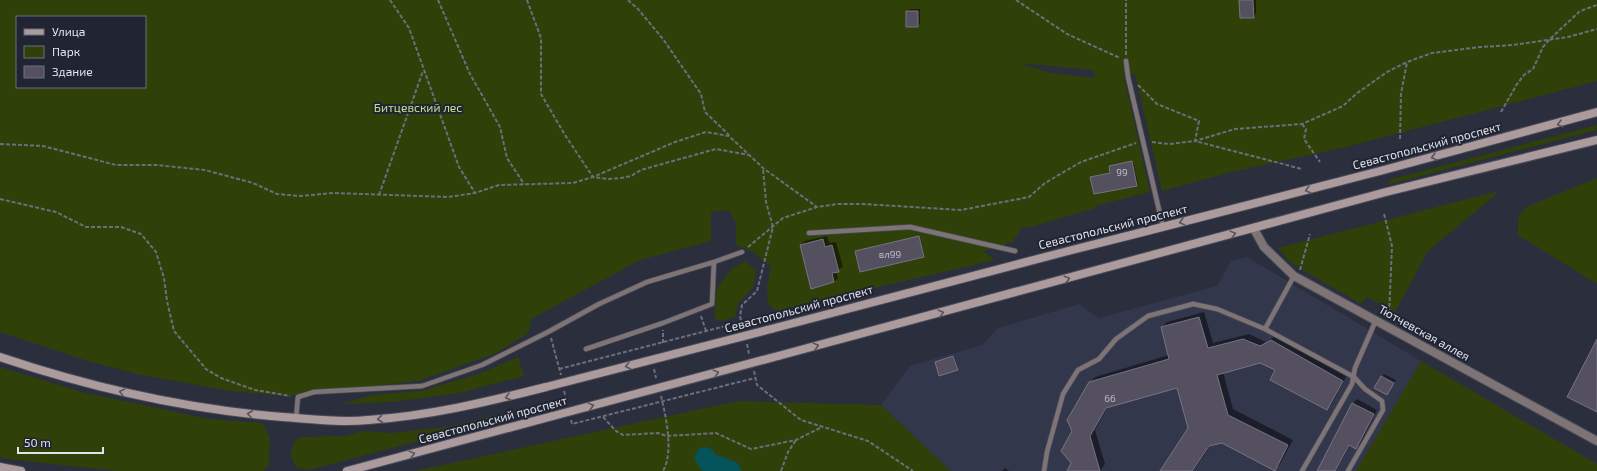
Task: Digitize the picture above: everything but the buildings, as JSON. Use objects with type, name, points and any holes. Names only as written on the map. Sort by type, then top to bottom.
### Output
[{"type":"main road","name":"Севастопольский проспект","points":[[0,357],[54,375],[129,394],[205,408],[296,418],[366,421],[418,415],[479,404],[546,387],[1053,254],[1163,227],[1597,112]]},
{"type":"main road","name":"Севастопольский проспект","points":[[347,471],[1254,229],[1386,192],[1597,140]]},
{"type":"main road","points":[[0,468],[20,471]]},
{"type":"street","name":"Тютчевская аллея","points":[[1254,229],[1264,247],[1296,277],[1597,441]]},
{"type":"lane","points":[[1126,61],[1128,77],[1163,227]]},
{"type":"lane","points":[[808,233],[910,228],[1015,251]]},
{"type":"lane","points":[[296,418],[298,397],[314,392],[422,386],[482,365],[550,331],[599,304],[648,282],[742,252]]},
{"type":"lane","points":[[586,349],[663,323],[712,304],[714,262]]},
{"type":"lane","points":[[1265,329],[1296,277]]},
{"type":"lane","points":[[1044,471],[1047,452],[1063,394],[1078,370],[1099,359],[1116,339],[1148,316],[1193,304],[1217,309],[1265,329],[1354,377],[1365,389],[1382,401],[1384,410],[1348,471]]},
{"type":"lane","points":[[1302,471],[1352,384],[1355,368],[1376,320]]},
{"type":"path","points":[[390,0],[409,28],[459,167],[475,193]]},
{"type":"path","points":[[438,0],[470,74],[500,127],[507,158],[524,185]]},
{"type":"path","points":[[528,0],[541,38],[541,94],[565,135],[593,177],[608,179],[631,176],[641,170],[716,149],[749,155]]},
{"type":"path","points":[[628,0],[638,9],[663,39],[701,94],[706,112],[763,168],[817,207]]},
{"type":"path","points":[[1016,0],[1067,34],[1126,61],[1126,0]]},
{"type":"path","points":[[1501,112],[1517,84],[1524,75],[1533,69],[1543,47],[1549,40],[1580,11],[1597,5]]},
{"type":"path","points":[[742,252],[783,218],[817,207],[838,204],[863,204],[961,210],[1028,197],[1045,183],[1080,162],[1143,141],[1169,144],[1195,140],[1235,129],[1302,124],[1343,106],[1356,94],[1387,72],[1432,53],[1549,40],[1597,30]]},
{"type":"path","points":[[1400,139],[1401,94],[1408,62]]},
{"type":"path","points":[[379,195],[423,70]]},
{"type":"path","points":[[1128,77],[1157,104],[1199,121],[1195,140]]},
{"type":"path","points":[[1302,124],[1306,129],[1304,139],[1320,162]]},
{"type":"path","points":[[0,144],[44,146],[116,165],[156,165],[205,170],[253,183],[277,194],[300,196],[333,193],[448,197],[475,193],[500,185],[573,183],[593,177],[675,142],[706,132],[729,136]]},
{"type":"path","points":[[1195,140],[1302,169]]},
{"type":"path","points":[[743,329],[740,316],[742,305],[757,292],[773,227],[766,202],[763,168]]},
{"type":"path","points":[[0,199],[56,212],[86,227],[121,227],[141,234],[156,252],[164,278],[167,301],[174,331],[206,369],[221,378],[256,390],[298,397]]},
{"type":"path","points":[[1384,214],[1392,246],[1388,328]]},
{"type":"path","points":[[1296,277],[1310,234]]},
{"type":"path","points":[[699,310],[706,332]]},
{"type":"path","points":[[550,331],[559,369],[741,322]]},
{"type":"path","points":[[663,323],[663,343]]},
{"type":"path","points":[[747,343],[750,357]]},
{"type":"path","points":[[654,367],[657,381]]},
{"type":"path","points":[[754,371],[757,385],[802,420],[822,428],[868,441],[913,471]]},
{"type":"path","points":[[660,395],[667,436],[669,459],[663,471]]},
{"type":"path","points":[[603,417],[616,431],[623,434],[658,433],[667,436],[716,433],[751,449],[796,440],[822,428]]},
{"type":"path","points":[[781,471],[788,452],[796,440]]},
{"type":"shaded area","points":[[1247,257],[1421,361],[1356,471],[951,471],[881,405],[910,366],[982,345],[998,328],[1079,304],[1099,318],[1217,286],[1231,261]]},
{"type":"green space","name":"Битцевский лес","points":[[0,0],[1597,0],[1597,81],[1338,149],[1231,172],[1162,191],[1135,74],[1123,73],[1150,192],[1095,206],[1095,208],[1031,227],[1022,227],[1012,243],[1007,242],[1002,247],[983,251],[995,260],[776,311],[768,304],[767,286],[771,267],[753,252],[736,245],[736,223],[729,210],[711,212],[711,241],[640,260],[531,319],[529,333],[494,354],[418,381],[285,396],[231,391],[141,375],[91,362],[0,332]],"holes":[[[1018,63],[1094,70],[1094,78],[1051,73]]]},
{"type":"green space","points":[[1597,125],[1597,130],[1390,184],[1388,180]]},
{"type":"green space","points":[[1597,178],[1597,284],[1518,235],[1518,218],[1526,207]]},
{"type":"green space","points":[[1495,192],[1496,194],[1493,197],[1428,251],[1395,312],[1367,297],[1361,304],[1291,263],[1278,248]]},
{"type":"green space","points":[[745,261],[756,270],[753,287],[738,304],[735,317],[721,321],[714,318],[717,288],[732,269]]},
{"type":"green space","points":[[518,357],[524,376],[459,393],[394,402],[342,404],[372,395],[421,391],[479,374]]},
{"type":"green space","points":[[1421,361],[1597,464],[1597,471],[1356,471]]},
{"type":"green space","points":[[0,367],[81,392],[209,419],[262,423],[270,437],[269,466],[263,471],[117,471],[0,457]]},
{"type":"green space","points":[[738,401],[881,405],[951,471],[415,471]]},
{"type":"green space","points":[[545,403],[546,407],[309,470],[297,468],[290,454],[294,442],[301,437],[346,436],[361,431],[390,433],[448,427]]},
{"type":"waterway","points":[[705,457],[709,463],[731,471]]},
{"type":"waterway","points":[[707,471],[709,463]]}]
